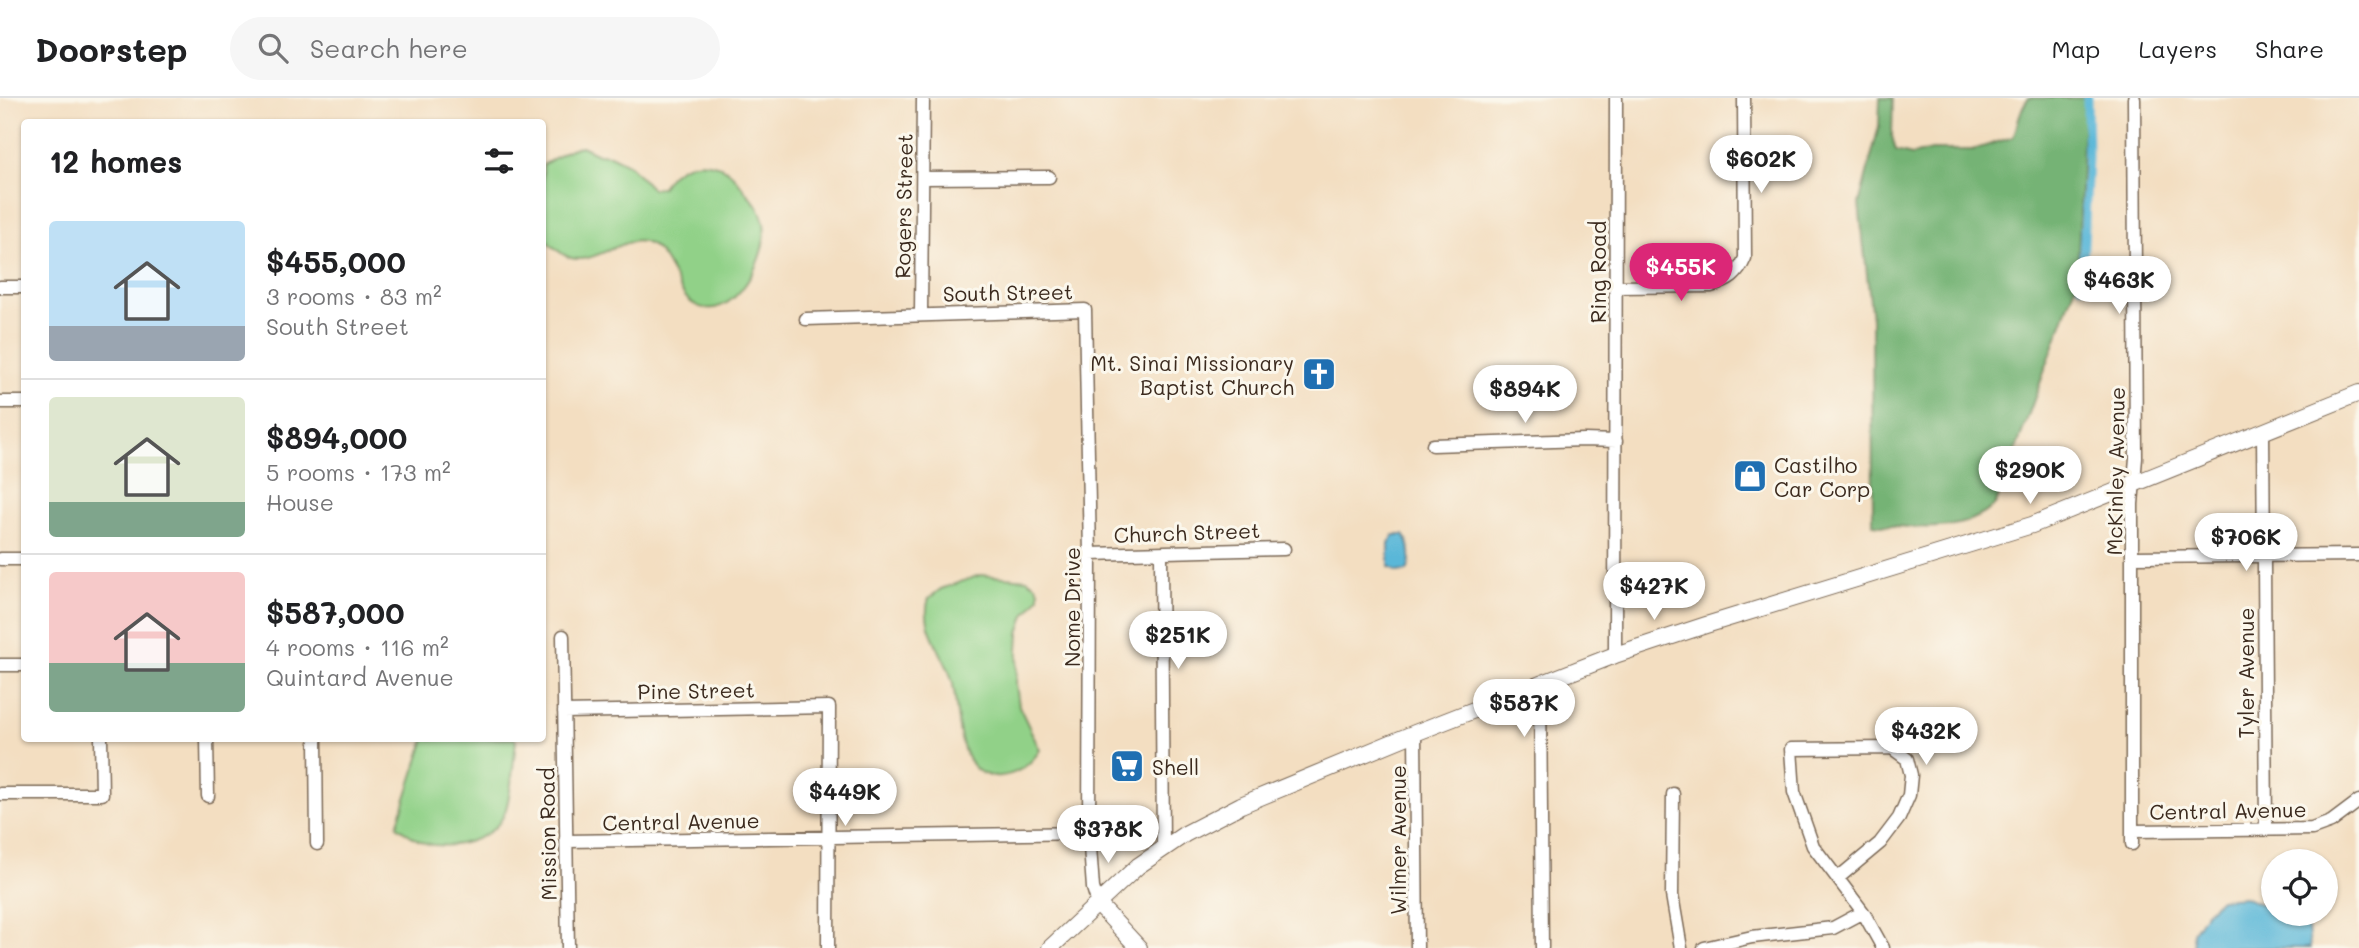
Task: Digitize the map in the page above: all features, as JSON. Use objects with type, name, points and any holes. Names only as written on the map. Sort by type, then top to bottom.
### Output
[{"type":"main road","points":[[1050,948],[1117,883],[1163,847],[1232,809],[1415,733],[1615,655],[1716,621],[2032,525],[2358,395]]},
{"type":"main road","points":[[1098,904],[1139,948]]},
{"type":"street","name":"Rogers Street","points":[[921,314],[923,98]]},
{"type":"street","name":"Ring Road","points":[[1615,655],[1616,98]]},
{"type":"street","points":[[1616,287],[1711,286],[1734,276],[1740,270],[1745,258],[1744,98]]},
{"type":"street","name":"McKinley Avenue","points":[[2132,844],[2133,484],[2136,434],[2133,98]]},
{"type":"street","points":[[923,178],[1049,177]]},
{"type":"street","points":[[0,287],[21,287]]},
{"type":"street","name":"South Street","points":[[806,319],[1085,310]]},
{"type":"street","name":"Nome Drive","points":[[1085,310],[1090,554],[1089,833],[1093,888],[1098,904]]},
{"type":"street","points":[[0,402],[21,401]]},
{"type":"street","name":"Tyler Avenue","points":[[2263,432],[2266,829]]},
{"type":"street","points":[[1433,445],[1616,441]]},
{"type":"street","name":"Church Street","points":[[1090,554],[1284,549]]},
{"type":"street","points":[[1161,554],[1163,847]]},
{"type":"street","points":[[2133,557],[2359,555]]},
{"type":"street","points":[[0,559],[21,559]]},
{"type":"street","name":"Mission Road","points":[[564,636],[568,948]]},
{"type":"street","points":[[0,666],[21,665]]},
{"type":"street","points":[[1540,683],[1542,948]]},
{"type":"street","name":"Pine Street","points":[[564,712],[829,707],[829,838]]},
{"type":"street","name":"Wilmer Avenue","points":[[1415,733],[1417,948]]},
{"type":"street","points":[[0,794],[102,794],[101,742]]},
{"type":"street","points":[[207,742],[208,796]]},
{"type":"street","points":[[316,742],[317,844]]},
{"type":"street","points":[[1838,878],[1880,843],[1899,818],[1909,796],[1911,775],[1907,759],[1892,748],[1790,749],[1794,792],[1813,846],[1863,912],[1883,948]]},
{"type":"street","points":[[1673,794],[1672,895],[1681,948]]},
{"type":"street","name":"Central Avenue","points":[[2132,831],[2322,827],[2359,801]]},
{"type":"street","name":"Central Avenue","points":[[568,841],[1089,833]]},
{"type":"street","points":[[828,948],[829,838]]},
{"type":"street","points":[[1704,948],[1752,937],[1833,928],[1863,912]]},
{"type":"green space","points":[[1880,98],[1893,98],[1892,136],[1896,151],[1912,155],[1931,150],[1973,150],[2013,137],[2021,111],[2029,98],[2085,98],[2077,282],[1996,504],[1969,521],[1954,525],[1921,528],[1873,524],[1872,319],[1859,204],[1879,126]]},
{"type":"green space","points":[[581,146],[598,154],[610,155],[628,164],[652,189],[662,187],[674,173],[689,164],[707,163],[725,169],[737,179],[763,219],[765,233],[762,249],[747,283],[722,306],[707,308],[686,298],[663,257],[649,244],[630,242],[588,258],[578,259],[568,257],[555,248],[546,240],[546,163],[570,149]]},
{"type":"green space","points":[[980,575],[1027,579],[1036,585],[1039,591],[1039,597],[1025,615],[1019,633],[1016,684],[1019,706],[1040,750],[1024,768],[1001,776],[985,774],[974,767],[967,755],[958,724],[952,680],[927,620],[929,598],[941,589]]},
{"type":"green space","points":[[424,742],[516,742],[505,812],[492,830],[471,841],[435,845],[418,840],[397,826]]},
{"type":"water","points":[[1394,535],[1404,535],[1408,543],[1410,557],[1407,571],[1397,572],[1389,567],[1389,544]]},
{"type":"water","points":[[2244,897],[2261,904],[2261,926],[2304,926],[2308,928],[2310,948],[2194,948],[2193,932],[2206,912],[2220,899]]},
{"type":"waterway","points":[[2082,286],[2088,158],[2087,98]]},
{"type":"place","name":"Mt. Sinai Missionary Baptist Church","points":[[1319,374]]},
{"type":"place","name":"Castilho Car Corp","points":[[1750,476]]},
{"type":"place","name":"Shell","points":[[1127,766]]}]
